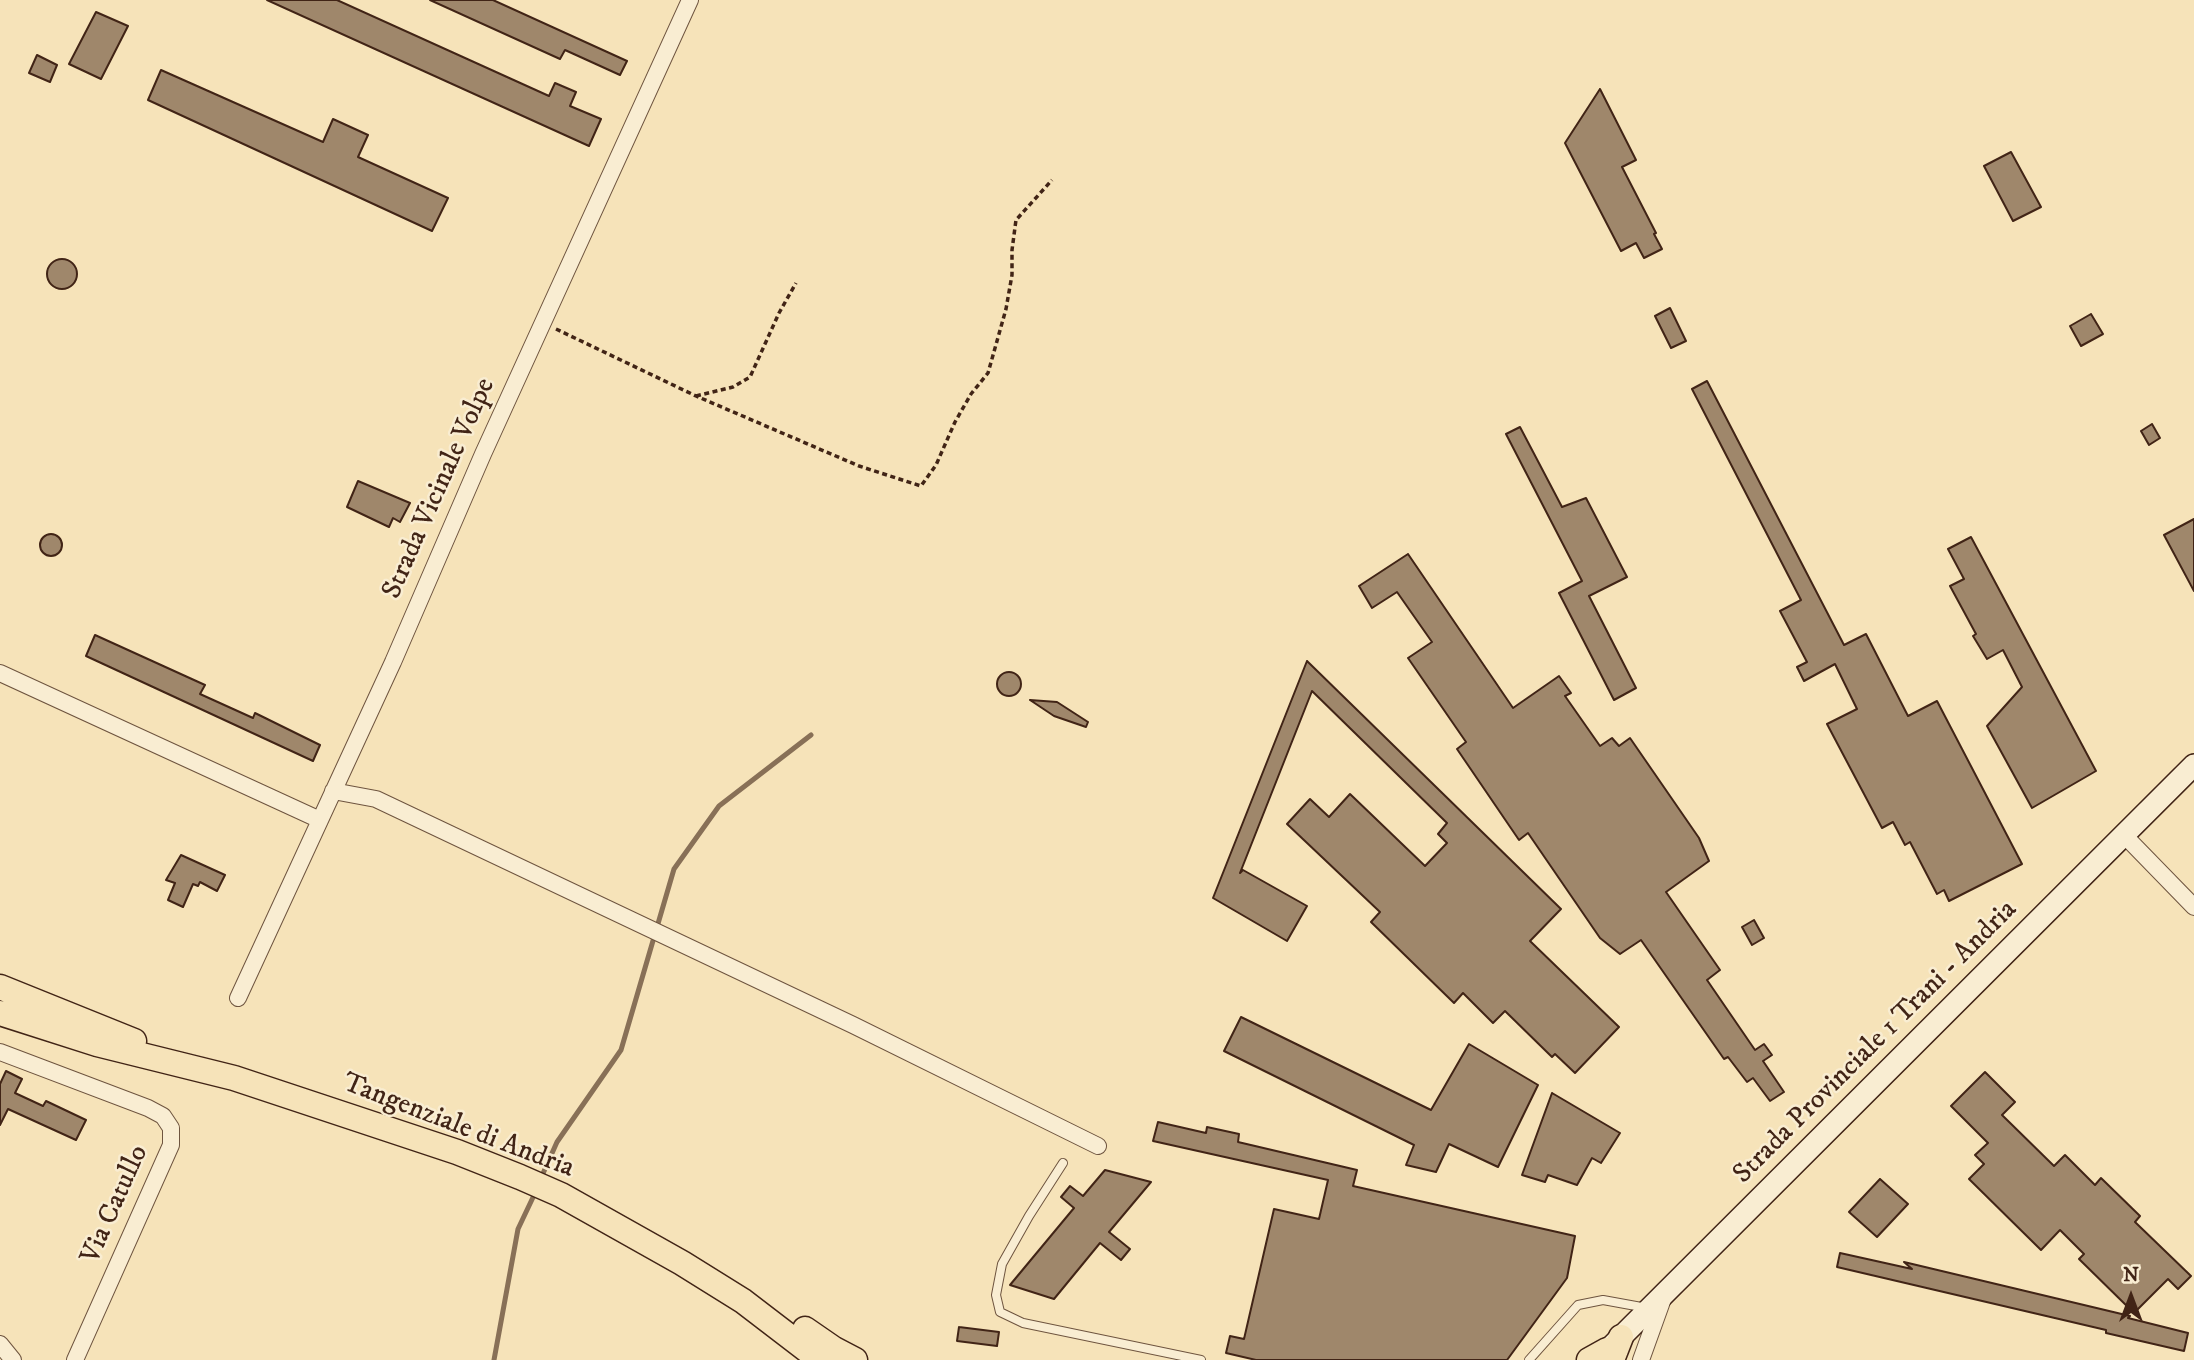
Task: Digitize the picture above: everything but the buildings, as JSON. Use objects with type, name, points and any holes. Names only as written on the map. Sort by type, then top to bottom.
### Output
[{"type":"main road","name":"Strada Provinciale 1 Trani - Andria","points":[[1605,1353],[2194,765]]},
{"type":"main road","name":"Tangenziale di Andria","points":[[0,987],[202,1069],[457,1152],[561,1195],[682,1263],[743,1301],[820,1360]]},
{"type":"main road","name":"Tangenziale di Andria","points":[[0,1013],[97,1044],[202,1069]]},
{"type":"main road","points":[[743,1301],[785,1314],[834,1349],[855,1360]]},
{"type":"main road","points":[[774,1325],[807,1360]]},
{"type":"street","name":"Strada Vicinale Volpe","points":[[238,998],[691,0]]},
{"type":"street","points":[[0,673],[320,820]]},
{"type":"street","points":[[333,791],[376,799],[853,1025],[1098,1146]]},
{"type":"street","points":[[2124,835],[2194,907]]},
{"type":"street","name":"Via Catullo","points":[[0,1052],[148,1108],[163,1116],[171,1128],[171,1145],[75,1360]]},
{"type":"street","points":[[1646,1359],[1666,1290]]},
{"type":"street","points":[[0,1344],[13,1360]]},
{"type":"lane","points":[[1063,1163],[1028,1216],[1002,1264],[996,1295],[1000,1312],[1023,1323],[1201,1360]]},
{"type":"lane","points":[[1529,1360],[1578,1305],[1603,1300],[1648,1308]]},
{"type":"path","points":[[544,323],[696,396],[859,466],[920,486],[936,465],[971,394],[988,373],[1006,309],[1012,275],[1016,220],[1052,180]]},
{"type":"path","points":[[696,396],[733,387],[750,377],[796,283]]},
{"type":"waterway","points":[[541,1178],[557,1142],[621,1050],[674,869],[719,806],[811,735]]},
{"type":"waterway","points":[[494,1360],[518,1229],[536,1191]]}]
